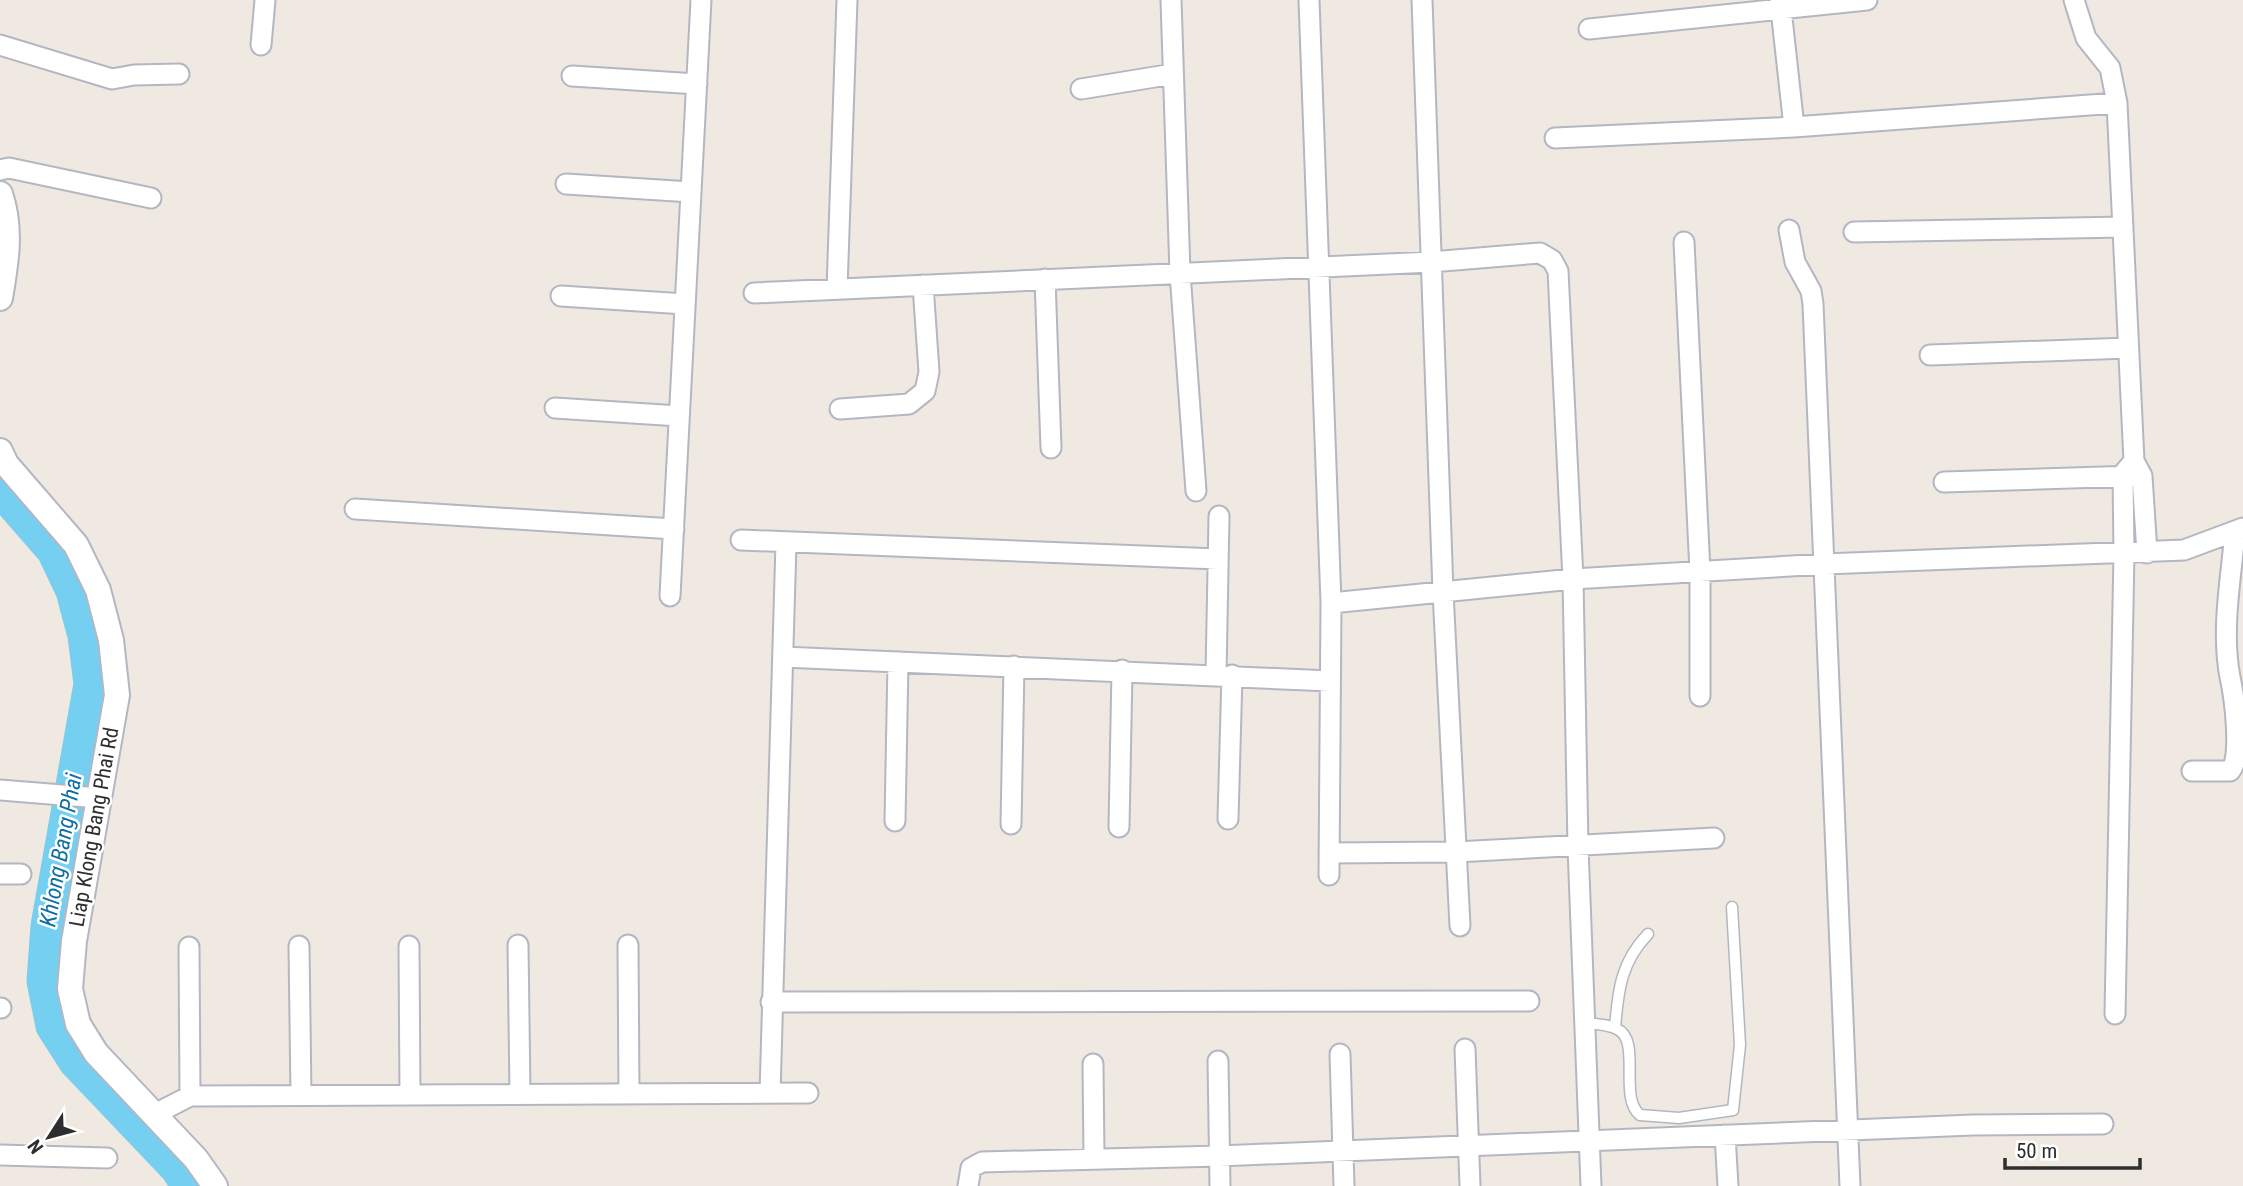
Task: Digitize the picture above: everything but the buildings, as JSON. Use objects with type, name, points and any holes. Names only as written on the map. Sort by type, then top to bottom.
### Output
[{"type":"street","points":[[261,45],[265,0]]},
{"type":"street","points":[[670,596],[701,0]]},
{"type":"street","points":[[837,289],[847,0]]},
{"type":"street","points":[[1171,0],[1180,273],[1196,491]]},
{"type":"street","points":[[1310,0],[1317,266],[1331,603],[1329,875]]},
{"type":"street","points":[[1422,0],[1443,592],[1460,926]]},
{"type":"street","points":[[1590,29],[1780,5],[1867,0]]},
{"type":"street","points":[[2074,0],[2086,38],[2110,68],[2117,103],[2133,471],[2147,553]]},
{"type":"street","points":[[1780,5],[1794,127]]},
{"type":"street","points":[[0,45],[112,79],[134,75],[178,74]]},
{"type":"street","points":[[1080,89],[1173,74]]},
{"type":"street","points":[[572,76],[697,84]]},
{"type":"street","points":[[1555,138],[1794,127],[2117,103]]},
{"type":"street","points":[[0,170],[9,167],[151,198]]},
{"type":"street","points":[[566,184],[691,192]]},
{"type":"street","points":[[0,194],[7,226],[0,298]]},
{"type":"street","points":[[1854,232],[2123,227]]},
{"type":"street","points":[[1789,230],[1795,261],[1811,291],[1813,304],[1850,1186]]},
{"type":"street","points":[[1684,242],[1700,572],[1700,696]]},
{"type":"street","points":[[754,293],[1431,262],[1540,253],[1552,260],[1559,271],[1573,579],[1578,847],[1591,1186]]},
{"type":"street","points":[[1045,279],[1051,448]]},
{"type":"street","points":[[840,409],[909,404],[925,391],[929,372],[923,285]]},
{"type":"street","points":[[561,296],[685,304]]},
{"type":"street","points":[[1930,355],[2128,348]]},
{"type":"street","points":[[555,408],[679,416]]},
{"type":"street","name":"Liap Klong Bang Phai Rd","points":[[0,451],[6,464],[76,544],[98,590],[111,640],[117,695],[95,797],[74,941],[70,989],[78,1024],[96,1053],[197,1159],[215,1186]]},
{"type":"street","points":[[1944,482],[2133,471]]},
{"type":"street","points":[[2115,1014],[2124,554],[2133,471]]},
{"type":"street","points":[[355,509],[674,529]]},
{"type":"street","points":[[1219,516],[1218,559],[1228,819]]},
{"type":"street","points":[[1331,603],[1573,579],[1825,564],[2184,551],[2239,530],[2228,660],[2238,715],[2237,761],[2230,771],[2192,771]]},
{"type":"street","points":[[741,540],[1218,559]]},
{"type":"street","points":[[770,1093],[786,543]]},
{"type":"street","points":[[783,657],[1330,681]]},
{"type":"street","points":[[895,821],[898,662]]},
{"type":"street","points":[[1011,824],[1014,666]]},
{"type":"street","points":[[1119,827],[1122,670]]},
{"type":"street","points":[[0,790],[95,797]]},
{"type":"street","points":[[1329,853],[1457,852],[1714,838]]},
{"type":"street","points":[[0,874],[21,874]]},
{"type":"street","points":[[518,945],[520,1094]]},
{"type":"street","points":[[628,945],[629,1094]]},
{"type":"street","points":[[299,946],[301,1095]]},
{"type":"street","points":[[409,946],[410,1095]]},
{"type":"street","points":[[189,947],[190,1096]]},
{"type":"street","points":[[771,1002],[1530,1001]]},
{"type":"street","points":[[1465,1049],[1470,1186]]},
{"type":"street","points":[[1340,1054],[1344,1186]]},
{"type":"street","points":[[1218,1061],[1220,1186]]},
{"type":"street","points":[[1093,1064],[1094,1157]]},
{"type":"street","points":[[155,1114],[190,1096],[808,1093]]},
{"type":"street","points":[[968,1186],[971,1168],[982,1162],[1094,1157],[1219,1156],[1846,1130],[2103,1124]]},
{"type":"street","points":[[1725,1135],[1728,1186]]},
{"type":"street","points":[[0,1155],[107,1158]]},
{"type":"lane","points":[[1584,1023],[1615,1027],[1627,1041],[1632,1106],[1640,1115],[1679,1118],[1733,1110],[1740,1045],[1732,907]]},
{"type":"lane","points":[[1615,1027],[1620,976],[1636,946],[1648,934]]},
{"type":"waterway","name":"Khlong Bang Phai","points":[[0,490],[53,551],[72,591],[84,636],[90,684],[47,926],[43,981],[52,1026],[75,1062],[176,1168],[188,1186]]}]
